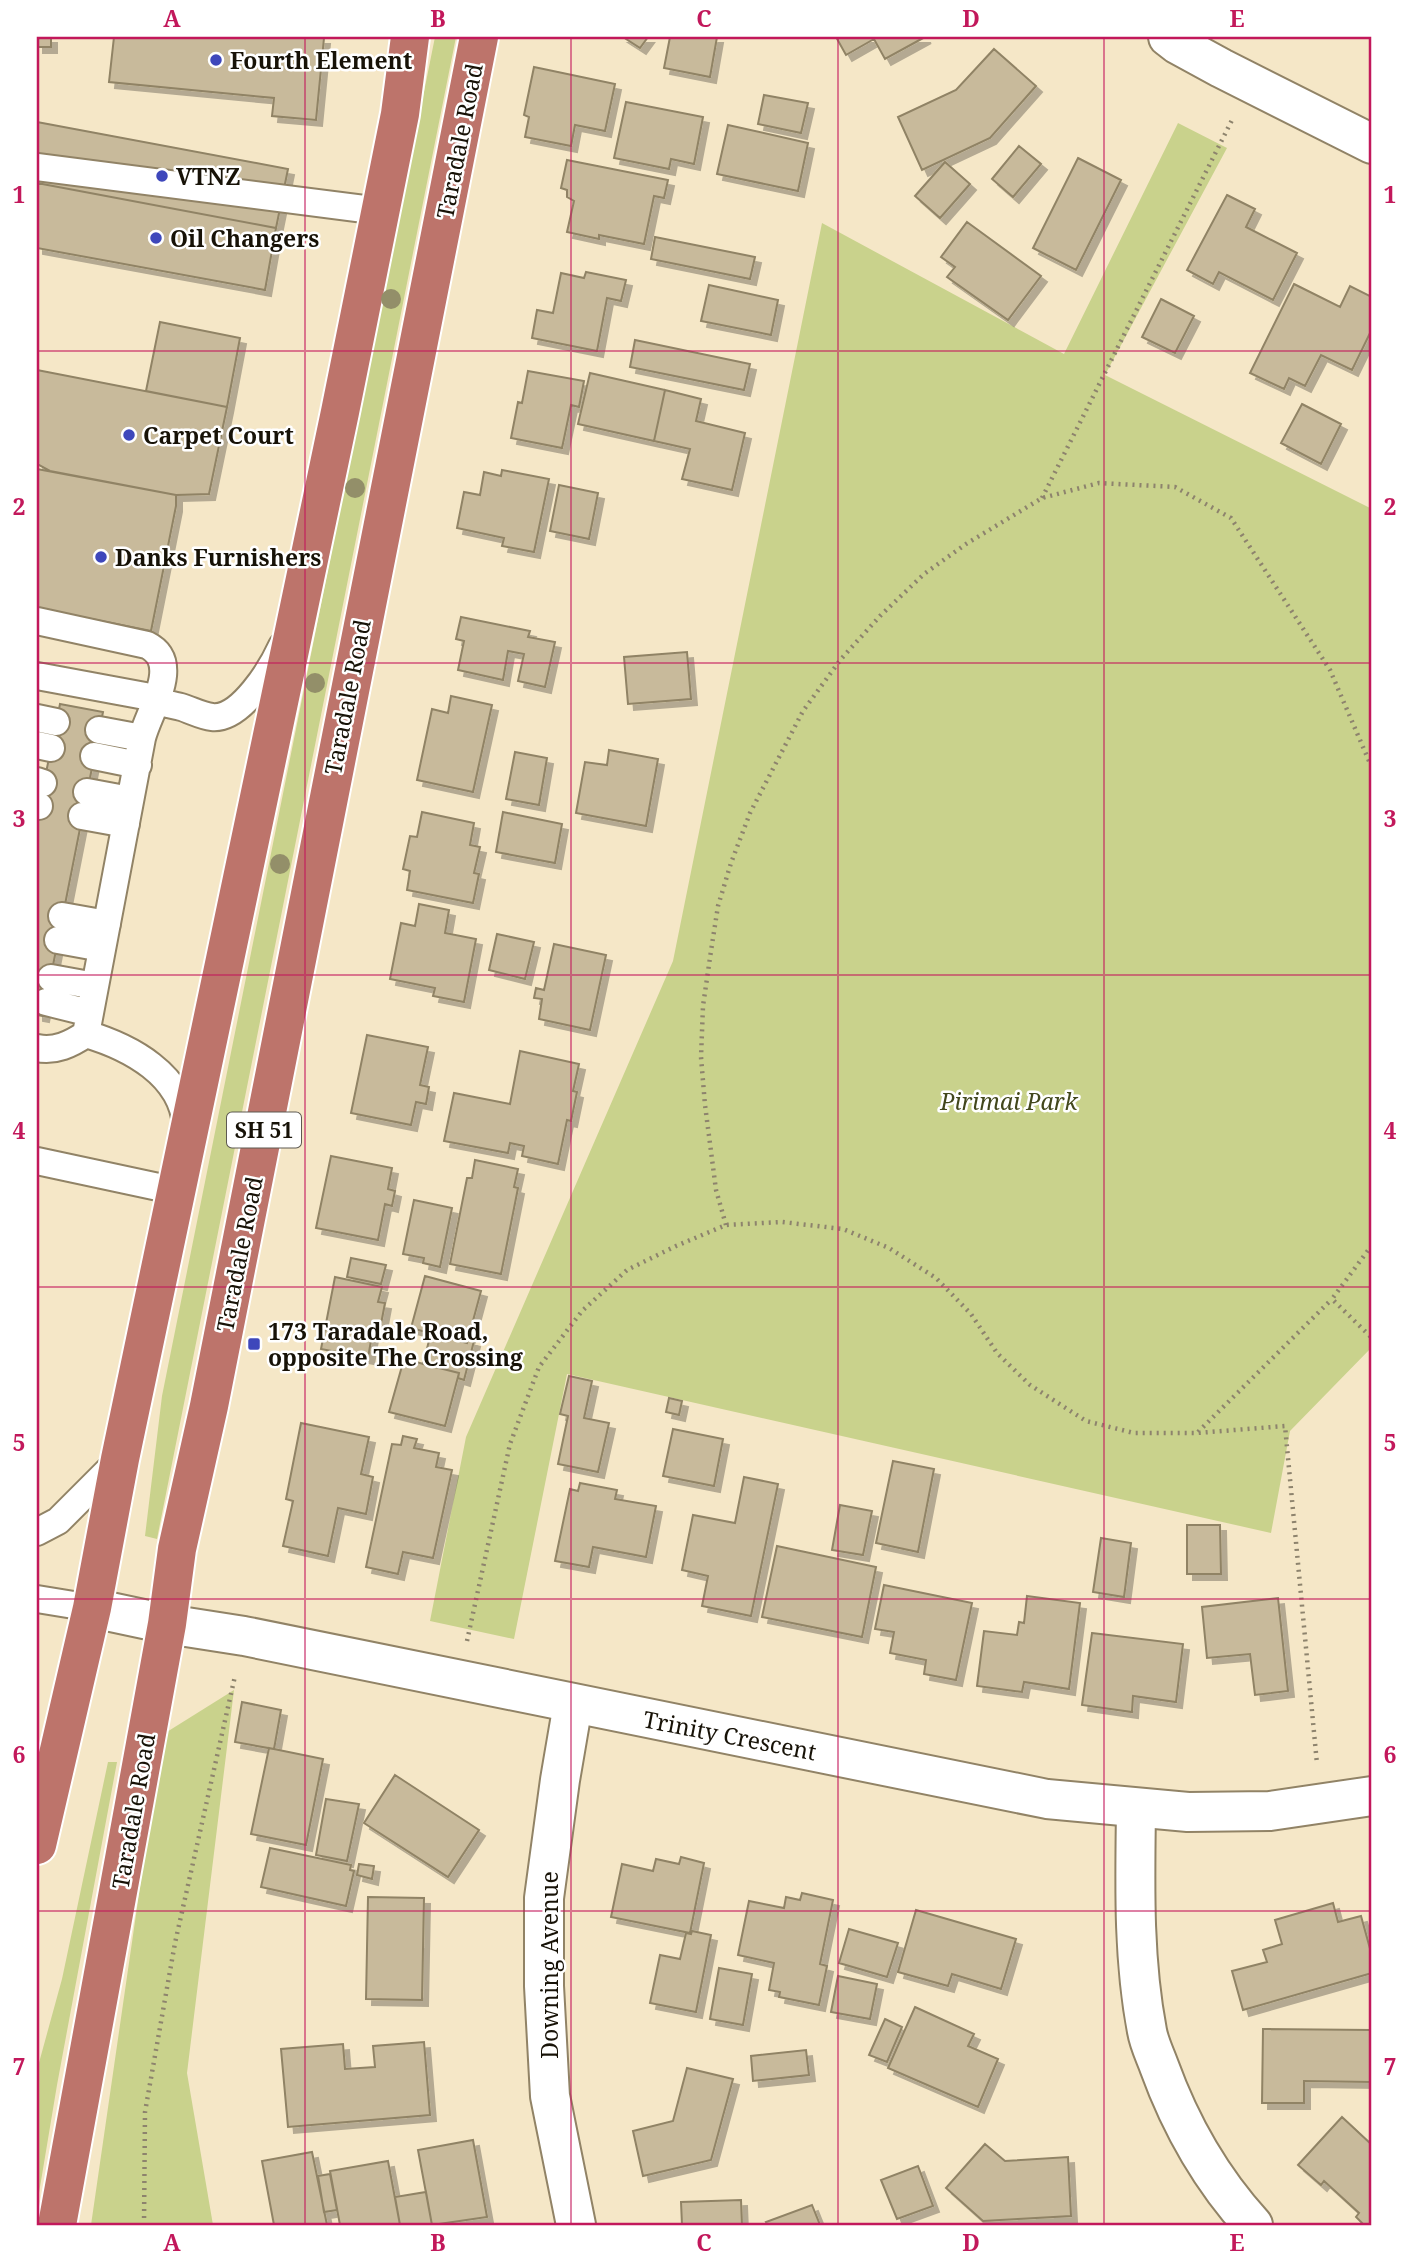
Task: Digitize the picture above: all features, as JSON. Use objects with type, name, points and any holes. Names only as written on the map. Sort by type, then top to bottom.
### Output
[{"type":"highway","name":"SH 51","points":[[38,1819],[92,1608],[120,1459],[400,114],[410,37]]},
{"type":"highway","name":"Taradale Road","points":[[57,2225],[167,1624],[177,1549],[209,1406],[479,37]]},
{"type":"street","points":[[1168,37],[1372,144]]},
{"type":"street","name":"Trinity Crescent","points":[[92,1608],[167,1624],[244,1636],[1047,1799],[1188,1812],[1270,1811],[1372,1796]]},
{"type":"street","name":"Downing Avenue","points":[[573,1704],[544,1898],[544,1986],[550,2096],[576,2225]]},
{"type":"street","points":[[1136,1809],[1135,1888],[1140,1987],[1147,2035],[1167,2088],[1190,2135],[1215,2176],[1254,2225]]},
{"type":"lane","points":[[37,167],[380,212]]},
{"type":"lane","points":[[37,676],[145,696],[155,702],[212,717],[226,715],[239,706],[266,675],[298,612]]},
{"type":"lane","points":[[37,621],[137,641],[155,649],[163,661],[164,669],[142,738],[88,1023],[72,1044],[46,1050],[37,1048]]},
{"type":"lane","points":[[99,730],[142,738]]},
{"type":"lane","points":[[94,756],[138,765]]},
{"type":"lane","points":[[85,804],[128,812]]},
{"type":"lane","points":[[60,928],[104,936]]},
{"type":"lane","points":[[95,986],[49,990],[88,1023],[166,1079],[186,1115],[187,1140]]},
{"type":"lane","points":[[37,1161],[177,1191]]},
{"type":"lane","points":[[37,1532],[58,1521],[120,1459]]},
{"type":"lane","points":[[37,1599],[92,1608]]},
{"type":"path","points":[[1042,498],[1231,121],[1255,85]]},
{"type":"path","points":[[726,1225],[716,1190],[705,1105],[701,1057],[703,1006],[718,906],[750,813],[803,711],[841,659],[880,616],[924,574],[966,544],[1042,498],[1099,483],[1175,487],[1231,518],[1329,670],[1372,768]]},
{"type":"path","points":[[459,1679],[510,1444],[539,1367],[582,1311],[627,1270],[726,1225],[782,1222],[843,1228],[889,1248],[936,1278],[971,1314],[998,1353],[1030,1385],[1086,1421],[1134,1433],[1197,1433],[1285,1426],[1314,1751],[1324,1803]]},
{"type":"path","points":[[1197,1433],[1332,1299],[1372,1245]]},
{"type":"path","points":[[1332,1299],[1372,1336]]},
{"type":"path","points":[[144,2225],[145,2112],[175,1943],[235,1676]]},
{"type":"green space","points":[[435,37],[456,37],[157,1539],[145,1536],[162,1396]]},
{"type":"green space","name":"Pirimai Park","points":[[1178,123],[1227,148],[1105,375],[1372,509],[1372,1347],[1290,1431],[1271,1533],[567,1374],[514,1639],[430,1621],[466,1437],[673,961],[822,223],[1064,354]]},
{"type":"green space","points":[[234,1690],[187,2073],[213,2225],[91,2225],[162,1735]]},
{"type":"green space","points":[[108,1762],[117,1762],[37,2205],[37,2070],[62,1979]]},
{"type":"building","points":[[37,37],[51,37],[51,47],[37,47]]},
{"type":"building","name":"Fourth Element","points":[[114,37],[324,38],[316,120],[272,116],[274,98],[109,82]]},
{"type":"building","points":[[623,37],[648,37],[640,48]]},
{"type":"building","points":[[670,37],[717,37],[710,77],[664,68]]},
{"type":"building","points":[[836,37],[925,37],[885,59],[874,39],[846,55]]},
{"type":"building","points":[[994,49],[1036,86],[990,138],[922,170],[898,117],[956,90]]},
{"type":"building","points":[[534,67],[615,84],[605,131],[575,125],[571,146],[525,137],[529,117],[524,115]]},
{"type":"building","points":[[764,95],[808,103],[801,133],[758,124]]},
{"type":"building","points":[[626,102],[703,117],[694,164],[671,159],[669,169],[614,158]]},
{"type":"building","name":"VTNZ","points":[[37,122],[288,169],[276,228],[37,183]]},
{"type":"building","points":[[728,125],[808,143],[798,191],[717,174]]},
{"type":"building","points":[[1019,146],[1041,164],[1013,197],[992,179]]},
{"type":"building","points":[[1078,158],[1121,180],[1076,270],[1033,248]]},
{"type":"building","points":[[567,160],[668,180],[664,198],[654,196],[644,244],[567,232],[574,201],[567,197],[567,190],[561,188]]},
{"type":"building","points":[[945,162],[970,184],[940,218],[915,196]]},
{"type":"building","name":"Oil Changers","points":[[37,183],[276,228],[265,290],[37,248]]},
{"type":"building","points":[[1227,195],[1255,209],[1246,227],[1297,253],[1273,300],[1219,272],[1213,284],[1187,270]]},
{"type":"building","points":[[967,222],[1041,276],[1008,320],[947,277],[955,267],[941,257]]},
{"type":"building","points":[[655,237],[755,257],[750,279],[651,259]]},
{"type":"building","points":[[586,272],[626,280],[621,301],[607,298],[597,351],[532,338],[537,310],[553,313],[561,273],[584,278]]},
{"type":"building","points":[[1294,284],[1340,307],[1350,286],[1372,297],[1372,329],[1352,370],[1321,355],[1305,386],[1289,378],[1284,389],[1250,373]]},
{"type":"building","points":[[709,285],[778,300],[771,335],[701,321]]},
{"type":"building","points":[[1161,299],[1194,316],[1175,353],[1142,337]]},
{"type":"building","points":[[160,322],[240,338],[227,407],[146,391]]},
{"type":"building","points":[[635,340],[750,364],[744,390],[630,367]]},
{"type":"building","name":"Carpet Court","points":[[37,370],[227,407],[209,494],[176,495],[50,471],[37,464]]},
{"type":"building","points":[[528,371],[584,381],[579,407],[571,405],[562,448],[511,438]]},
{"type":"building","points":[[590,373],[665,390],[654,441],[578,424]]},
{"type":"building","points":[[665,390],[701,399],[696,421],[745,433],[732,490],[682,479],[690,449],[654,441]]},
{"type":"building","points":[[1302,404],[1341,424],[1321,464],[1281,443]]},
{"type":"building","name":"Danks Furnishers","points":[[37,469],[176,495],[151,631],[37,608]]},
{"type":"building","points":[[502,470],[549,479],[534,552],[502,546],[504,538],[457,528],[464,492],[480,495],[484,472],[501,476]]},
{"type":"building","points":[[559,485],[598,493],[589,539],[550,531]]},
{"type":"building","points":[[461,617],[530,631],[528,637],[555,642],[545,687],[518,681],[524,654],[508,651],[503,680],[458,670],[464,641],[456,639]]},
{"type":"building","points":[[687,652],[691,699],[628,704],[624,657]]},
{"type":"building","points":[[451,696],[492,705],[473,792],[417,780],[432,709],[448,713]]},
{"type":"building","points":[[60,704],[103,712],[43,1016],[37,1015],[37,817]]},
{"type":"building","points":[[609,750],[658,759],[646,826],[576,813],[585,762],[607,765]]},
{"type":"building","points":[[515,752],[547,758],[539,805],[506,799]]},
{"type":"building","points":[[422,812],[474,823],[470,845],[480,847],[474,873],[479,874],[473,903],[407,890],[410,871],[403,869],[410,836],[417,837]]},
{"type":"building","points":[[503,812],[562,824],[555,863],[496,852]]},
{"type":"building","points":[[419,904],[449,910],[445,933],[476,939],[464,1002],[433,996],[435,988],[390,979],[401,923],[415,926]]},
{"type":"building","points":[[497,934],[534,942],[525,979],[489,970]]},
{"type":"building","points":[[554,944],[606,955],[590,1030],[539,1019],[542,999],[534,998],[536,988],[544,990]]},
{"type":"building","points":[[367,1035],[428,1047],[420,1085],[429,1087],[426,1104],[416,1102],[411,1125],[351,1113]]},
{"type":"building","points":[[520,1051],[579,1064],[573,1091],[577,1092],[571,1121],[567,1120],[558,1164],[522,1156],[524,1146],[510,1143],[508,1153],[444,1141],[454,1093],[510,1104]]},
{"type":"building","points":[[331,1156],[392,1168],[388,1189],[395,1191],[392,1206],[385,1204],[378,1240],[316,1228]]},
{"type":"building","points":[[475,1160],[518,1169],[514,1187],[518,1188],[501,1274],[450,1264],[467,1178],[472,1178]]},
{"type":"building","points":[[414,1200],[452,1208],[440,1267],[423,1263],[424,1258],[403,1254]]},
{"type":"building","points":[[351,1258],[386,1265],[381,1284],[347,1277]]},
{"type":"building","points":[[425,1276],[481,1291],[467,1343],[411,1328]]},
{"type":"building","points":[[335,1277],[382,1287],[378,1302],[385,1303],[381,1324],[374,1323],[368,1358],[321,1349]]},
{"type":"building","points":[[431,1333],[467,1343],[468,1339],[474,1341],[464,1380],[458,1378],[459,1373],[423,1364]]},
{"type":"building","points":[[404,1359],[459,1373],[445,1426],[389,1412]]},
{"type":"building","points":[[569,1376],[592,1381],[584,1418],[609,1423],[598,1472],[558,1464],[568,1416],[560,1414]]},
{"type":"building","points":[[669,1398],[682,1401],[679,1415],[666,1412]]},
{"type":"building","points":[[301,1423],[369,1437],[361,1474],[373,1477],[366,1514],[338,1508],[328,1556],[283,1546],[293,1501],[286,1499]]},
{"type":"building","points":[[673,1429],[723,1439],[714,1486],[663,1476]]},
{"type":"building","points":[[403,1436],[417,1439],[414,1448],[439,1453],[436,1467],[452,1470],[433,1558],[403,1552],[398,1574],[366,1567],[392,1444],[401,1445]]},
{"type":"building","points":[[893,1461],[934,1469],[918,1552],[876,1543]]},
{"type":"building","points":[[744,1477],[778,1484],[751,1616],[702,1606],[708,1576],[682,1570],[693,1515],[735,1523]]},
{"type":"building","points":[[580,1483],[617,1490],[615,1499],[656,1506],[646,1557],[593,1547],[589,1567],[555,1561],[570,1489],[578,1491]]},
{"type":"building","points":[[840,1505],[872,1511],[863,1555],[832,1550]]},
{"type":"building","points":[[1187,1525],[1220,1525],[1221,1574],[1187,1574]]},
{"type":"building","points":[[1101,1538],[1131,1543],[1124,1597],[1093,1592]]},
{"type":"building","points":[[777,1546],[876,1567],[862,1637],[762,1617]]},
{"type":"building","points":[[884,1585],[972,1603],[956,1680],[924,1674],[926,1660],[890,1653],[894,1632],[875,1629]]},
{"type":"building","points":[[1027,1596],[1080,1603],[1069,1689],[1024,1682],[1022,1692],[977,1686],[984,1631],[1017,1635],[1019,1622],[1024,1623]]},
{"type":"building","points":[[1278,1598],[1288,1691],[1255,1695],[1250,1654],[1207,1658],[1202,1607]]},
{"type":"building","points":[[1092,1633],[1183,1644],[1176,1702],[1133,1696],[1132,1712],[1082,1705]]},
{"type":"building","points":[[242,1702],[281,1710],[274,1749],[235,1742]]},
{"type":"building","points":[[269,1748],[323,1759],[306,1845],[251,1834]]},
{"type":"building","points":[[395,1775],[479,1830],[448,1877],[364,1823]]},
{"type":"building","points":[[326,1799],[359,1804],[347,1861],[316,1855]]},
{"type":"building","points":[[270,1848],[351,1865],[350,1870],[354,1871],[346,1906],[261,1887]]},
{"type":"building","points":[[681,1857],[704,1863],[690,1933],[611,1917],[622,1864],[653,1871],[656,1859],[679,1864]]},
{"type":"building","points":[[359,1864],[374,1866],[372,1879],[357,1875]]},
{"type":"building","points":[[802,1893],[833,1900],[820,1964],[827,1966],[819,2005],[779,1997],[780,1992],[769,1990],[774,1963],[738,1955],[749,1901],[784,1908],[786,1897],[800,1900]]},
{"type":"building","points":[[368,1897],[424,1898],[422,2000],[366,1999]]},
{"type":"building","points":[[1333,1903],[1338,1922],[1361,1916],[1372,1956],[1372,1973],[1243,2010],[1232,1971],[1267,1962],[1263,1950],[1282,1944],[1275,1920]]},
{"type":"building","points":[[916,1910],[1016,1939],[1001,1989],[952,1974],[948,1986],[898,1972]]},
{"type":"building","points":[[849,1929],[898,1943],[887,1977],[839,1963]]},
{"type":"building","points":[[692,1931],[711,1935],[696,2012],[650,2003],[660,1955],[680,1959],[686,1933],[691,1934]]},
{"type":"building","points":[[719,1968],[752,1974],[743,2025],[710,2019]]},
{"type":"building","points":[[838,1976],[877,1984],[870,2019],[831,2012]]},
{"type":"building","points":[[915,2007],[974,2034],[968,2046],[998,2059],[978,2107],[888,2068]]},
{"type":"building","points":[[885,2019],[902,2027],[887,2062],[869,2055]]},
{"type":"building","points":[[1263,2029],[1372,2030],[1372,2082],[1304,2081],[1304,2103],[1262,2103]]},
{"type":"building","points":[[424,2042],[430,2115],[288,2127],[281,2049],[343,2044],[345,2069],[375,2067],[373,2046]]},
{"type":"building","points":[[806,2050],[809,2075],[753,2081],[751,2056]]},
{"type":"building","points":[[687,2068],[733,2079],[711,2160],[643,2176],[633,2131],[673,2121]]},
{"type":"building","points":[[1342,2117],[1372,2145],[1372,2225],[1364,2225],[1356,2217],[1359,2213],[1324,2181],[1321,2185],[1298,2165]]},
{"type":"building","points":[[473,2140],[487,2217],[432,2225],[418,2150]]},
{"type":"building","points":[[985,2144],[1005,2161],[1068,2157],[1071,2216],[983,2221],[946,2188]]},
{"type":"building","points":[[312,2152],[327,2225],[274,2225],[262,2161]]},
{"type":"building","points":[[388,2161],[400,2225],[340,2225],[330,2171]]},
{"type":"building","points":[[918,2166],[933,2206],[897,2219],[881,2180]]},
{"type":"building","points":[[330,2174],[337,2210],[324,2212],[318,2176]]},
{"type":"building","points":[[426,2192],[432,2225],[400,2225],[395,2197]]},
{"type":"building","points":[[741,2200],[742,2225],[682,2225],[681,2202]]},
{"type":"building","points":[[812,2205],[820,2225],[768,2225],[766,2222]]},
{"type":"place","name":"Fourth Element","points":[[216,60]]},
{"type":"place","name":"VTNZ","points":[[162,176]]},
{"type":"place","name":"Oil Changers","points":[[156,238]]},
{"type":"place","name":"Carpet Court","points":[[129,435]]},
{"type":"place","name":"Danks Furnishers","points":[[101,557]]},
{"type":"place","name":"173 Taradale Road, opposite The Crossing","points":[[254,1344]]}]
